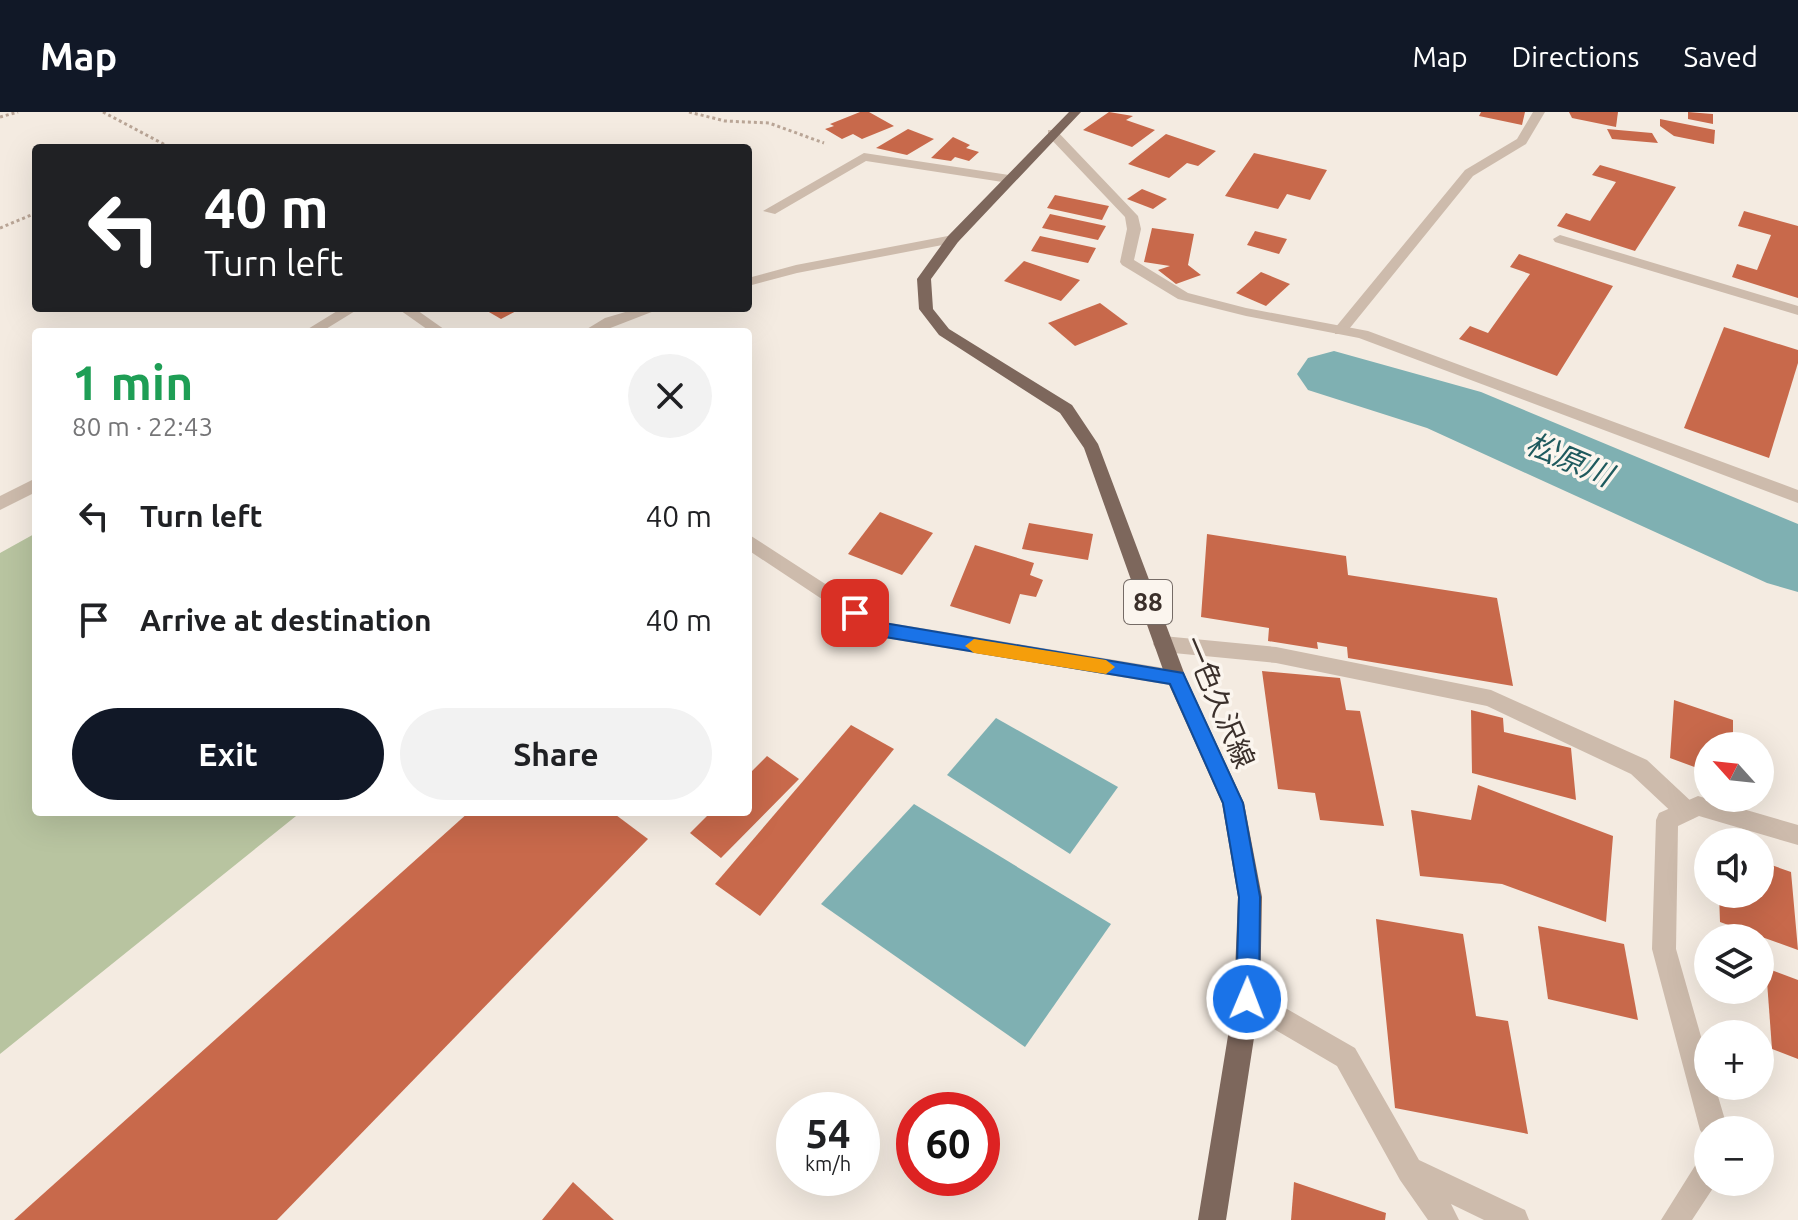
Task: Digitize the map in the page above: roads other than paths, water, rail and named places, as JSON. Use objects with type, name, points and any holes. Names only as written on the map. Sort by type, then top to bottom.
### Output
[{"type":"main road","name":"一色久沢線","points":[[1075,112],[953,239],[924,279],[926,309],[944,332],[1066,409],[1092,448],[1176,678],[1233,803],[1250,897],[1247,999],[1212,1220]]},
{"type":"street","points":[[1340,331],[1469,173],[1522,141],[1539,112]]},
{"type":"street","points":[[1052,133],[1131,216],[1134,229],[1127,262],[1183,296],[1363,334],[1798,497]]},
{"type":"street","points":[[770,211],[864,157],[1009,179]]},
{"type":"street","points":[[752,281],[796,269],[953,239]]},
{"type":"street","points":[[1560,239],[1798,311]]},
{"type":"street","points":[[317,328],[346,312]]},
{"type":"street","points":[[410,312],[435,328]]},
{"type":"street","points":[[597,328],[641,312]]},
{"type":"street","points":[[0,504],[32,486]]},
{"type":"street","points":[[752,544],[879,629],[1176,678]]},
{"type":"street","points":[[1163,644],[1276,655],[1491,698],[1639,767],[1686,811]]},
{"type":"street","points":[[1710,1116],[1664,949],[1667,820],[1698,806],[1798,835]]},
{"type":"street","points":[[1247,999],[1346,1057],[1410,1170],[1445,1220]]},
{"type":"street","points":[[1410,1170],[1515,1220]]},
{"type":"street","points":[[1675,1220],[1694,1192]]},
{"type":"water","points":[[996,718],[1118,787],[1070,854],[947,775]]},
{"type":"water","points":[[914,804],[1111,924],[1025,1047],[821,904]]},
{"type":"waterway","name":"松原川","points":[[1334,374],[1454,410],[1798,560]]}]
